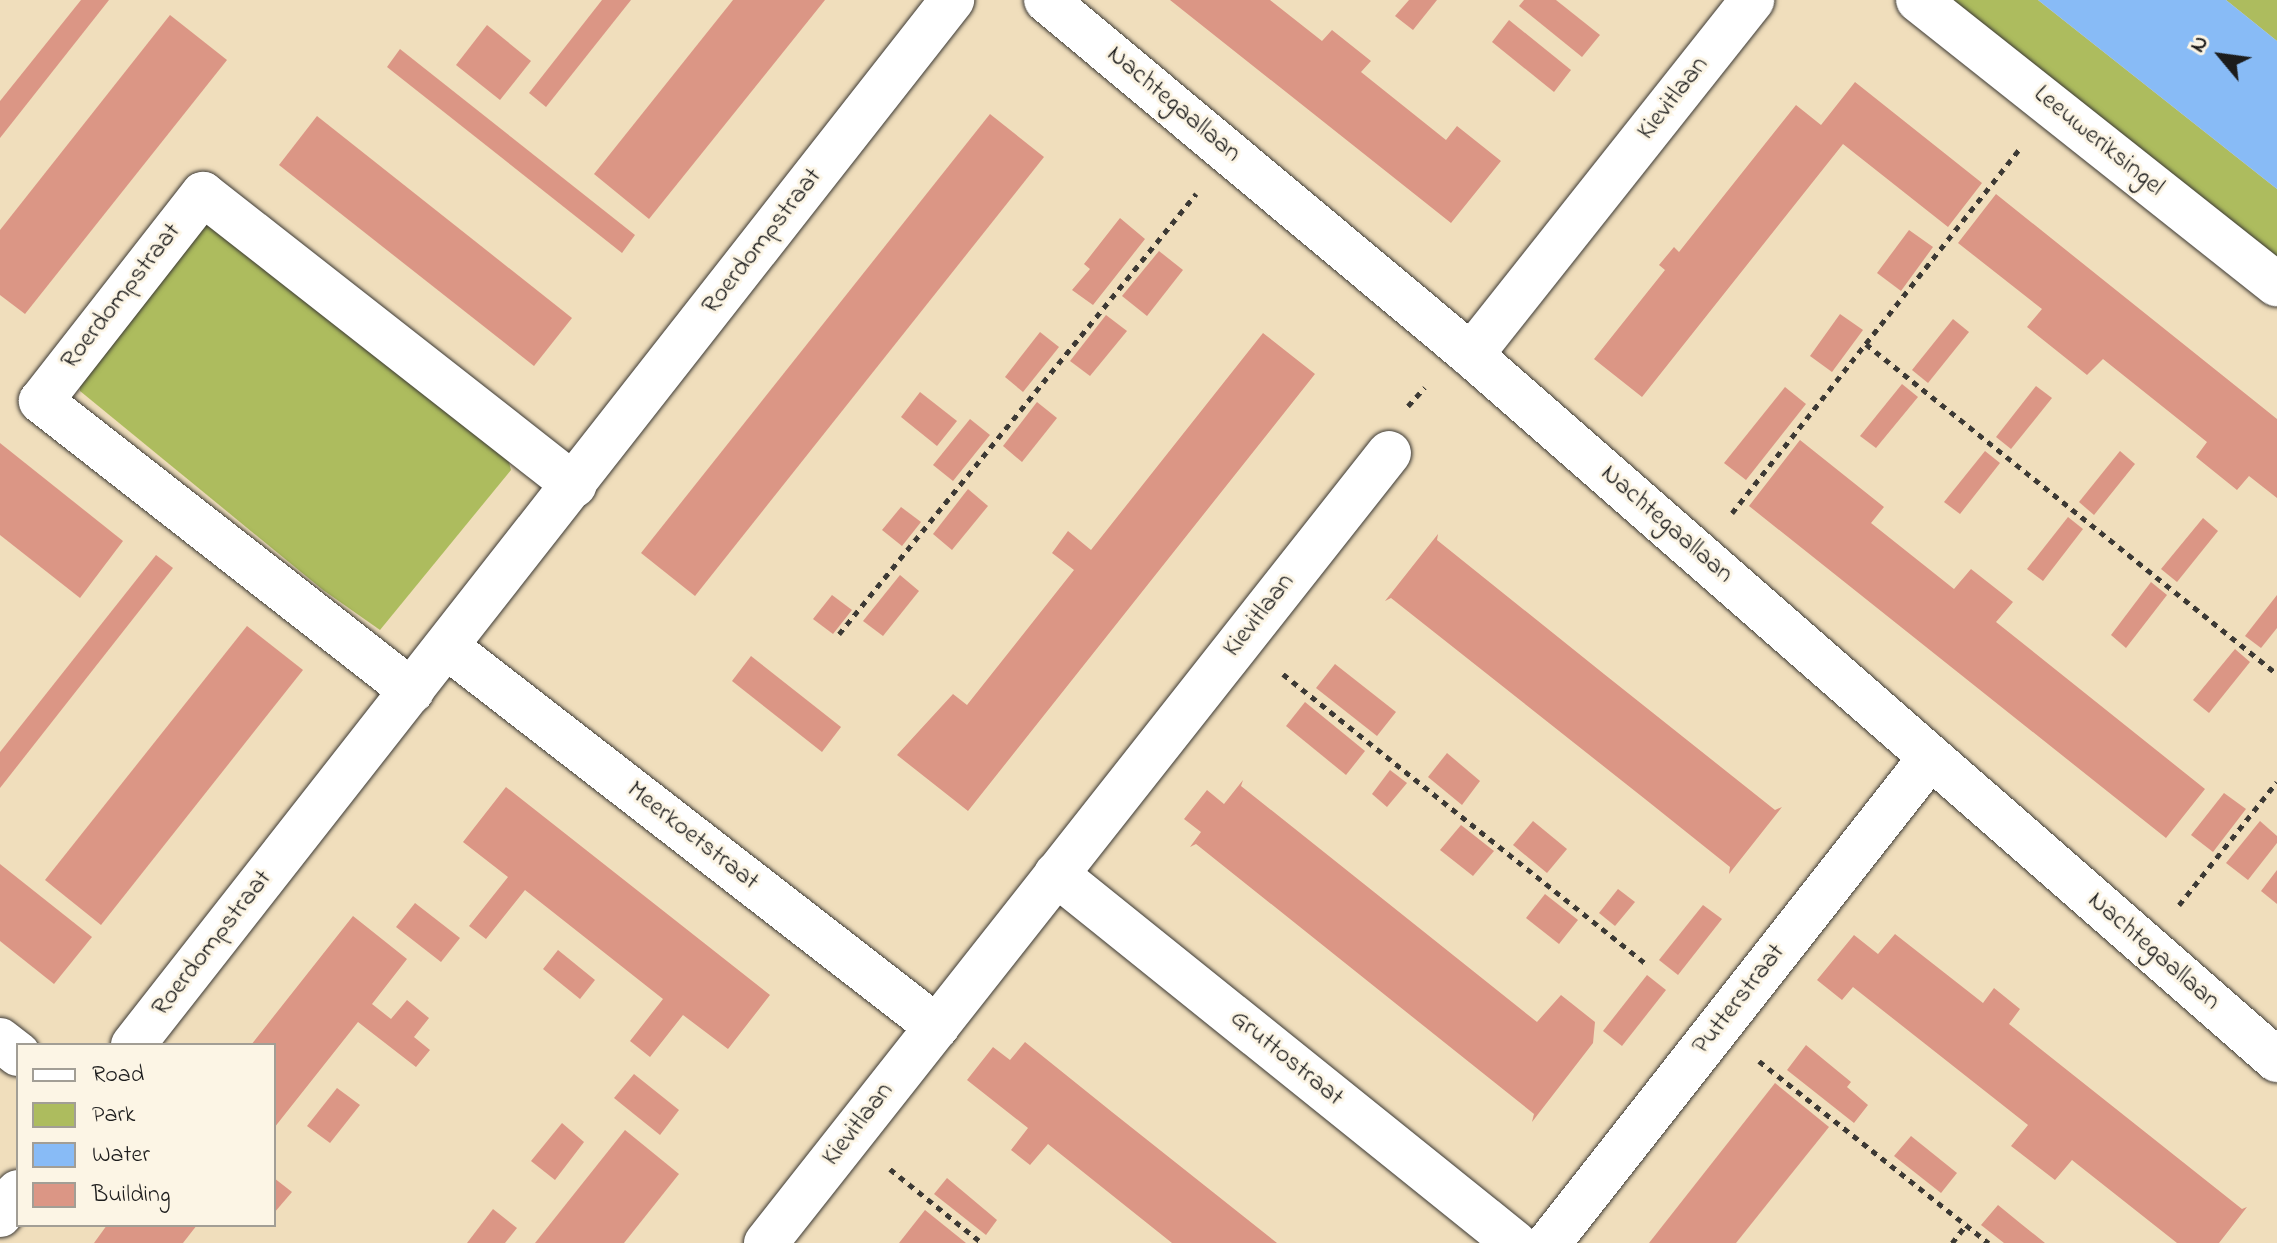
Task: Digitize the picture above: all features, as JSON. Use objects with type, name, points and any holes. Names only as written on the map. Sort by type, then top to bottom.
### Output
[{"type":"street","name":"Roerdompstraat","points":[[135,1043],[952,0]]},
{"type":"street","name":"Nachtegaallaan","points":[[1046,0],[1471,355],[2277,1060]]},
{"type":"street","name":"Kievitlaan","points":[[1471,355],[1752,0]]},
{"type":"street","name":"Leeuweriksingel","points":[[1918,0],[2277,285]]},
{"type":"street","name":"Roerdompstraat","points":[[412,691],[41,401],[193,206],[203,194],[574,485]]},
{"type":"street","name":"Kievitlaan","points":[[766,1243],[1389,453]]},
{"type":"street","name":"Meerkoetstraat","points":[[447,647],[937,1027]]},
{"type":"street","name":"Putterstraat","points":[[1549,1243],[1930,758]]},
{"type":"street","name":"Gruttostraat","points":[[1056,874],[1515,1243]]},
{"type":"street","points":[[0,1040],[16,1052]]},
{"type":"street","points":[[0,1215],[16,1195]]},
{"type":"path","points":[[1699,554],[2054,106]]},
{"type":"path","points":[[839,634],[1229,152]]},
{"type":"path","points":[[1866,344],[2277,674]]},
{"type":"path","points":[[1389,453],[1388,430],[1439,370],[1471,355]]},
{"type":"path","points":[[1241,640],[1645,963]]},
{"type":"path","points":[[2146,946],[2277,782]]},
{"type":"path","points":[[1718,1028],[1989,1243]]},
{"type":"path","points":[[850,1137],[982,1243]]},
{"type":"path","points":[[1952,1243],[1966,1225]]},
{"type":"green space","points":[[1940,0],[2038,0],[2277,189],[2277,269]]},
{"type":"green space","points":[[2226,0],[2277,0],[2277,41]]},
{"type":"green space","points":[[203,225],[217,227],[506,451],[511,470],[380,630],[323,590],[80,391],[80,381]]},
{"type":"water","points":[[2038,0],[2226,0],[2277,41],[2277,189]]},
{"type":"building","points":[[81,0],[109,0],[0,138],[0,101]]},
{"type":"building","points":[[602,0],[631,0],[546,107],[529,93]]},
{"type":"building","points":[[733,0],[825,0],[649,219],[594,174]]},
{"type":"building","points":[[1170,0],[1270,0],[1322,41],[1332,30],[1371,61],[1361,72],[1446,140],[1457,126],[1501,161],[1451,223]]},
{"type":"building","points":[[1409,0],[1437,0],[1413,30],[1395,16]]},
{"type":"building","points":[[1524,0],[1556,0],[1600,35],[1582,57],[1519,6]]},
{"type":"building","points":[[170,15],[227,60],[25,314],[0,295],[0,230]]},
{"type":"building","points":[[1509,20],[1571,70],[1554,92],[1492,42]]},
{"type":"building","points":[[487,25],[531,61],[500,100],[456,65]]},
{"type":"building","points":[[400,49],[635,235],[622,253],[387,67]]},
{"type":"building","points":[[1855,82],[1982,183],[1948,227],[1843,144],[1642,397],[1594,359],[1665,270],[1659,265],[1674,247],[1679,252],[1796,105],[1821,125]]},
{"type":"building","points":[[990,114],[1044,157],[695,596],[641,553]]},
{"type":"building","points":[[317,116],[572,318],[534,366],[279,165]]},
{"type":"building","points":[[1996,194],[2277,419],[2277,498],[2249,476],[2237,490],[2196,457],[2207,442],[2103,359],[2087,375],[2027,327],[2042,309],[1958,243]]},
{"type":"building","points":[[1120,218],[1145,239],[1093,305],[1072,290],[1090,269],[1084,264]]},
{"type":"building","points":[[1909,230],[1933,247],[1901,291],[1877,273]]},
{"type":"building","points":[[1159,251],[1183,270],[1147,316],[1122,296]]},
{"type":"building","points":[[1840,314],[1863,330],[1832,372],[1810,356]]},
{"type":"building","points":[[1106,315],[1127,331],[1090,376],[1070,361]]},
{"type":"building","points":[[1953,319],[1969,332],[1928,383],[1912,370]]},
{"type":"building","points":[[1040,332],[1059,347],[1023,392],[1005,377]]},
{"type":"building","points":[[1263,333],[1315,374],[968,811],[897,755],[953,694],[967,705],[1074,570],[1052,553],[1068,531],[1091,550]]},
{"type":"building","points":[[1902,384],[1918,397],[1876,448],[1860,436]]},
{"type":"building","points":[[2036,386],[2052,398],[2011,449],[1996,437]]},
{"type":"building","points":[[1785,387],[1806,404],[1746,480],[1724,463]]},
{"type":"building","points":[[920,392],[957,421],[937,446],[901,417]]},
{"type":"building","points":[[1037,402],[1057,418],[1022,462],[1003,446]]},
{"type":"building","points":[[970,419],[990,435],[953,481],[933,465]]},
{"type":"building","points":[[1800,440],[1884,507],[1871,523],[1954,589],[1971,569],[2013,602],[1996,622],[2205,789],[2166,838],[1749,506]]},
{"type":"building","points":[[0,443],[123,541],[80,598],[0,535]]},
{"type":"building","points":[[1985,451],[2000,463],[1960,514],[1944,502]]},
{"type":"building","points":[[2120,451],[2135,464],[2094,515],[2079,502]]},
{"type":"building","points":[[968,489],[988,506],[952,550],[933,534]]},
{"type":"building","points":[[901,507],[921,522],[902,546],[882,530]]},
{"type":"building","points":[[2068,517],[2083,529],[2043,581],[2027,569]]},
{"type":"building","points":[[2203,518],[2218,531],[2177,582],[2161,569]]},
{"type":"building","points":[[1438,534],[1437,540],[1775,810],[1782,807],[1729,874],[1730,867],[1645,799],[1391,598],[1385,601]]},
{"type":"building","points":[[156,555],[173,568],[0,788],[0,752]]},
{"type":"building","points":[[900,575],[919,591],[883,636],[863,621]]},
{"type":"building","points":[[2151,582],[2167,595],[2126,648],[2111,635]]},
{"type":"building","points":[[832,595],[852,610],[833,634],[813,619]]},
{"type":"building","points":[[2277,595],[2277,628],[2261,648],[2245,636]]},
{"type":"building","points":[[247,626],[303,670],[101,925],[45,880]]},
{"type":"building","points":[[2235,649],[2250,662],[2209,713],[2193,700]]},
{"type":"building","points":[[751,656],[841,727],[822,752],[732,681]]},
{"type":"building","points":[[1335,664],[1396,712],[1377,736],[1316,688]]},
{"type":"building","points":[[1305,702],[1365,751],[1346,775],[1286,726]]},
{"type":"building","points":[[1447,753],[1480,781],[1462,805],[1428,777]]},
{"type":"building","points":[[1390,770],[1407,783],[1387,807],[1372,794]]},
{"type":"building","points":[[1243,780],[1241,786],[1537,1022],[1561,995],[1595,1022],[1593,1043],[1532,1122],[1534,1114],[1196,844],[1190,847],[1201,832],[1184,819],[1207,790],[1224,804]]},
{"type":"building","points":[[506,787],[770,995],[728,1049],[683,1015],[650,1057],[630,1041],[663,999],[525,890],[486,939],[469,926],[508,877],[463,842]]},
{"type":"building","points":[[2224,793],[2246,809],[2213,852],[2191,835]]},
{"type":"building","points":[[1533,821],[1567,849],[1547,873],[1513,845]]},
{"type":"building","points":[[2260,821],[2277,836],[2277,843],[2248,880],[2226,863]]},
{"type":"building","points":[[1461,825],[1494,851],[1473,876],[1440,850]]},
{"type":"building","points":[[0,864],[92,937],[54,984],[0,941]]},
{"type":"building","points":[[2277,870],[2277,904],[2261,891]]},
{"type":"building","points":[[1618,889],[1635,902],[1615,926],[1599,913]]},
{"type":"building","points":[[1545,894],[1578,920],[1559,944],[1526,918]]},
{"type":"building","points":[[415,903],[460,938],[441,962],[396,927]]},
{"type":"building","points":[[1703,905],[1722,919],[1678,975],[1659,960]]},
{"type":"building","points":[[353,916],[407,959],[372,1004],[391,1019],[407,1000],[429,1018],[414,1037],[430,1050],[416,1067],[358,1022],[276,1125],[276,1043],[253,1043]]},
{"type":"building","points":[[1895,934],[1983,1003],[1994,988],[2020,1009],[2009,1024],[2242,1209],[2247,1207],[2219,1243],[2177,1243],[2072,1160],[2055,1180],[2011,1146],[2028,1125],[1853,987],[1842,1000],[1817,980],[1854,935],[1878,954]]},
{"type":"building","points":[[558,950],[595,980],[580,999],[543,969]]},
{"type":"building","points":[[1647,975],[1666,990],[1622,1046],[1603,1031]]},
{"type":"building","points":[[1025,1042],[1277,1243],[1172,1243],[1048,1144],[1030,1165],[1011,1150],[1028,1128],[967,1080],[993,1047],[1010,1060]]},
{"type":"building","points":[[1806,1045],[1851,1082],[1847,1087],[1868,1105],[1854,1123],[1787,1070]]},
{"type":"building","points":[[634,1074],[679,1110],[660,1135],[614,1098]]},
{"type":"building","points":[[1775,1083],[1829,1127],[1736,1243],[1649,1243]]},
{"type":"building","points":[[337,1088],[360,1105],[330,1143],[307,1126]]},
{"type":"building","points":[[562,1123],[584,1142],[555,1180],[531,1161]]},
{"type":"building","points":[[625,1130],[679,1174],[624,1243],[535,1243]]},
{"type":"building","points":[[1911,1136],[1957,1173],[1941,1193],[1894,1156]]},
{"type":"building","points":[[947,1178],[997,1220],[986,1235],[934,1194]]},
{"type":"building","points":[[276,1180],[292,1192],[276,1211]]},
{"type":"building","points":[[1998,1205],[2045,1243],[2004,1243],[1981,1225]]},
{"type":"building","points":[[493,1209],[517,1228],[505,1243],[467,1243]]},
{"type":"building","points":[[925,1210],[966,1243],[899,1243]]},
{"type":"building","points":[[106,1227],[195,1227],[183,1243],[94,1243]]}]
